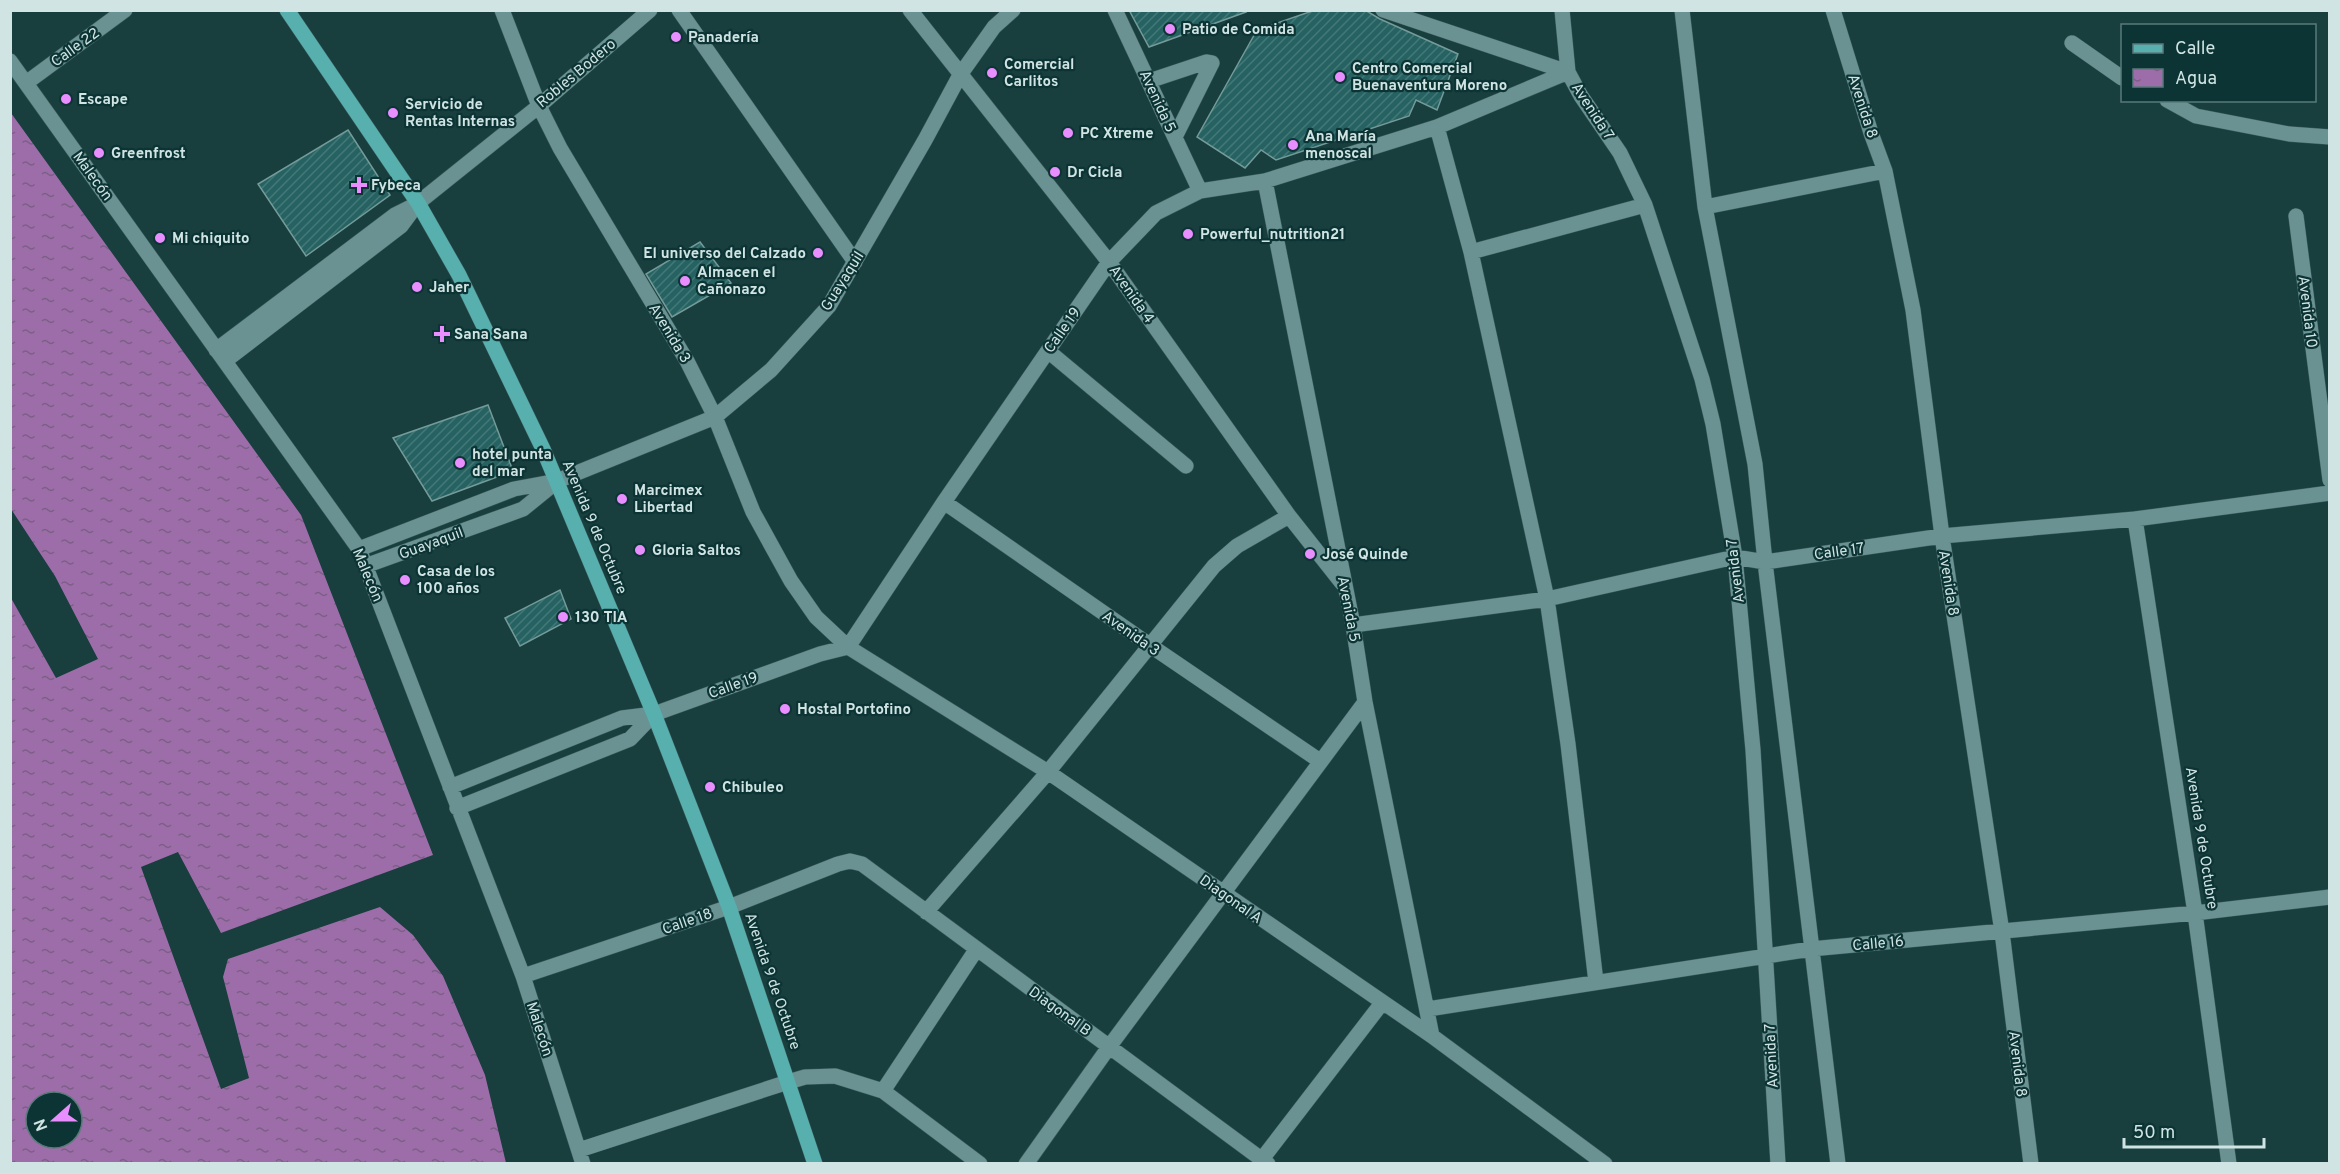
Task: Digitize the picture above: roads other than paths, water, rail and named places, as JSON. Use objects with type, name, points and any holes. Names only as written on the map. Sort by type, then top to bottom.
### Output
[{"type":"main road","name":"Avenida 9 de Octubre","points":[[287,10],[418,203],[459,275],[557,481],[654,714],[729,907],[815,1164]]},
{"type":"street","name":"Calle 22","points":[[26,83],[125,10]]},
{"type":"street","name":"Avenida 3","points":[[502,10],[538,106],[560,148],[687,361],[715,417],[753,512],[791,581],[816,617],[848,647]]},
{"type":"street","name":"Robles Bodero","points":[[221,355],[401,226],[418,203],[538,106],[650,10]]},
{"type":"street","points":[[679,10],[855,262]]},
{"type":"street","name":"Avenida 4","points":[[910,10],[1109,262],[1289,516],[1344,585]]},
{"type":"street","name":"Guayaquil","points":[[359,549],[514,489],[557,481],[715,417],[771,370],[829,306],[960,75],[994,27],[1012,10]]},
{"type":"street","name":"Avenida 5","points":[[1115,10],[1200,191]]},
{"type":"street","points":[[1383,10],[1568,72]]},
{"type":"street","name":"Avenida 7","points":[[1562,10],[1568,72],[1581,96],[1620,153],[1645,205],[1702,379],[1713,424],[1735,557],[1753,750],[1778,1164]]},
{"type":"street","name":"Avenida 7","points":[[1682,10],[1705,207],[1755,464],[1838,1164]]},
{"type":"street","name":"Avenida 8","points":[[1833,10],[1871,133],[1886,171],[1913,310],[1942,536],[2002,932],[2031,1164]]},
{"type":"street","points":[[2072,43],[2121,77]]},
{"type":"street","name":"Malecón","points":[[10,62],[359,549],[523,976],[581,1157]]},
{"type":"street","points":[[1149,81],[1206,62],[1212,63],[1175,137]]},
{"type":"street","name":"Calle 19","points":[[450,787],[622,718],[654,714],[820,654],[848,647],[944,502],[1109,262],[1156,213],[1200,191],[1265,181],[1437,127],[1568,72]]},
{"type":"street","points":[[2171,102],[2196,116],[2289,134],[2330,137]]},
{"type":"street","points":[[1437,127],[1471,252],[1547,599],[1568,744],[1596,982]]},
{"type":"street","points":[[1705,207],[1886,171]]},
{"type":"street","name":"Avenida 5","points":[[1265,181],[1432,1036]]},
{"type":"street","points":[[1471,252],[1645,205]]},
{"type":"street","name":"Avenida 10","points":[[2295,216],[2330,480]]},
{"type":"street","points":[[1048,351],[1186,466]]},
{"type":"street","name":"Guayaquil","points":[[365,566],[523,509],[557,481]]},
{"type":"street","name":"Calle 17","points":[[1353,625],[1547,599],[1735,557],[1765,562],[1942,536],[2135,519],[2330,493]]},
{"type":"street","name":"Avenida 3","points":[[944,502],[1320,761]]},
{"type":"street","points":[[926,912],[1048,772],[1214,566],[1238,546],[1289,516]]},
{"type":"street","name":"Avenida 9 de Octubre","points":[[2135,519],[2195,913],[2229,1164]]},
{"type":"street","name":"Diagonal A","points":[[848,647],[1048,772],[1432,1036],[1605,1164]]},
{"type":"street","points":[[1026,1164],[1109,1047],[1365,702]]},
{"type":"street","name":"Calle 19","points":[[457,808],[630,739],[654,714]]},
{"type":"street","name":"Calle 18","points":[[523,976],[729,907],[850,861]]},
{"type":"street","name":"Diagonal B","points":[[850,861],[862,864],[1264,1162]]},
{"type":"street","name":"Calle 16","points":[[1428,1009],[1811,949],[2195,913],[2330,897]]},
{"type":"street","points":[[883,1090],[976,950]]},
{"type":"street","points":[[1264,1162],[1382,1003]]},
{"type":"street","points":[[581,1157],[788,1082],[805,1077],[835,1076],[883,1090],[980,1164]]},
{"type":"water","points":[[11,113],[301,515],[433,855],[221,933],[178,852],[141,867],[221,1089],[249,1078],[223,977],[228,959],[380,907],[413,935],[443,976],[485,1075],[506,1163],[11,1163],[11,598],[56,678],[98,659],[55,576],[11,509]]},
{"type":"place","name":"Patio de Comida","points":[[1170,29]]},
{"type":"place","name":"Panadería","points":[[676,37]]},
{"type":"place","name":"Comercial Carlitos","points":[[992,73]]},
{"type":"place","name":"Centro Comercial Buenaventura Moreno","points":[[1340,77]]},
{"type":"place","name":"Escape","points":[[66,99]]},
{"type":"place","name":"Servicio de Rentas Internas","points":[[393,113]]},
{"type":"place","name":"PC Xtreme","points":[[1068,133]]},
{"type":"place","name":"Ana María menoscal","points":[[1293,145]]},
{"type":"place","name":"Greenfrost","points":[[99,153]]},
{"type":"place","name":"Dr Cicla","points":[[1055,172]]},
{"type":"place","name":"Fybeca","points":[[359,185]]},
{"type":"place","name":"Powerful_nutrition21","points":[[1188,234]]},
{"type":"place","name":"Mi chiquito","points":[[160,238]]},
{"type":"place","name":"El universo del Calzado","points":[[818,253]]},
{"type":"place","name":"Almacen el Cañonazo","points":[[685,281]]},
{"type":"place","name":"Jaher","points":[[417,287]]},
{"type":"place","name":"Sana Sana","points":[[442,334]]},
{"type":"place","name":"hotel punta del mar","points":[[460,463]]},
{"type":"place","name":"Marcimex Libertad","points":[[622,499]]},
{"type":"place","name":"Gloria Saltos","points":[[640,550]]},
{"type":"place","name":"José Quinde","points":[[1310,554]]},
{"type":"place","name":"Casa de los 100 años","points":[[405,580]]},
{"type":"place","name":"130 TIA","points":[[563,617]]},
{"type":"place","name":"Hostal Portofino","points":[[785,709]]},
{"type":"place","name":"Chibuleo","points":[[710,787]]}]
